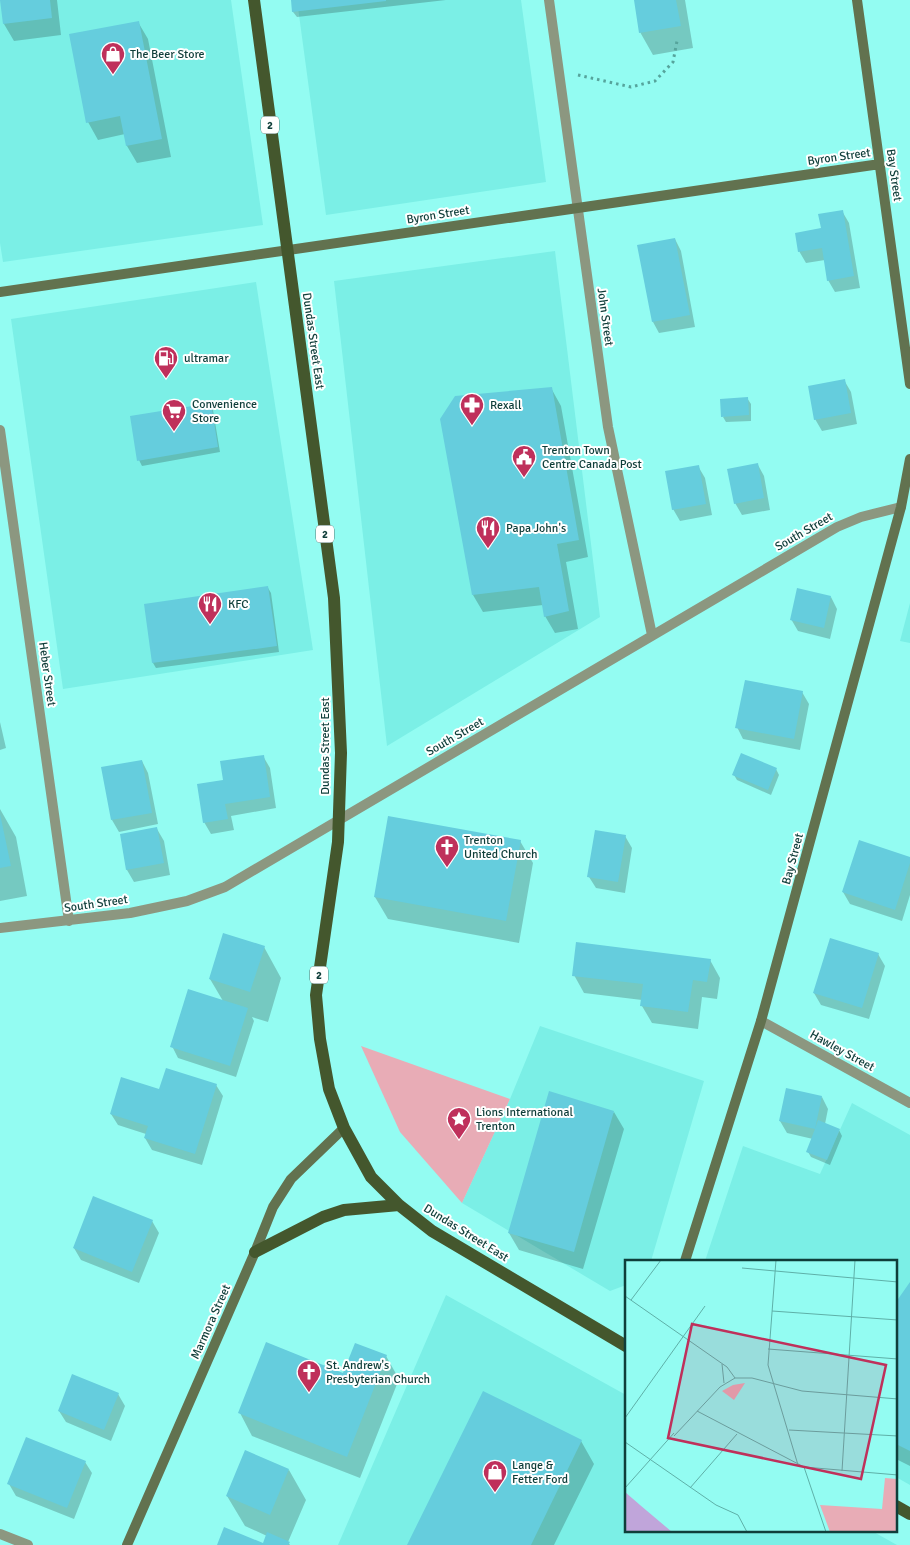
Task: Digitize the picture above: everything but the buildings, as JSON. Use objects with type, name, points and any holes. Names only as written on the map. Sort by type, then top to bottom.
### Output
[{"type":"main road","name":"Dundas Street East","points":[[254,0],[334,598],[341,753],[339,820],[338,842],[316,995],[320,1039],[329,1089],[344,1128],[371,1177],[399,1205],[432,1230],[625,1345]]},
{"type":"main road","points":[[255,1252],[285,1235],[330,1214],[344,1210],[399,1205]]},
{"type":"main road","points":[[898,1507],[910,1514]]},
{"type":"street","name":"John Street","points":[[549,0],[608,427],[652,635]]},
{"type":"street","name":"Bay Street","points":[[856,0],[910,384]]},
{"type":"street","name":"Byron Street","points":[[0,292],[880,164]]},
{"type":"street","name":"Heber Street","points":[[0,430],[69,921]]},
{"type":"street","name":"Bay Street","points":[[685,1260],[762,1021],[901,507],[910,459]]},
{"type":"street","name":"South Street","points":[[0,928],[130,912],[187,901],[225,887],[837,527],[861,517],[901,507]]},
{"type":"street","name":"Hawley Street","points":[[762,1021],[910,1103]]},
{"type":"street","name":"Marmora Street","points":[[127,1545],[273,1207],[290,1179],[344,1128]]},
{"type":"street","points":[[0,1534],[28,1545]]},
{"type":"path","points":[[558,71],[632,87],[655,81],[674,62],[677,41]]},
{"type":"shaded area","points":[[0,0],[231,0],[263,225],[3,262],[0,243]]},
{"type":"shaded area","points":[[297,0],[521,0],[546,182],[326,215]]},
{"type":"shaded area","points":[[555,251],[600,617],[387,746],[334,281]]},
{"type":"shaded area","points":[[256,282],[313,650],[63,689],[11,319]]},
{"type":"shaded area","points":[[910,603],[910,643],[900,641]]},
{"type":"shaded area","points":[[540,1026],[704,1081],[651,1260],[625,1260],[625,1285],[610,1291],[462,1203],[510,1099]]},
{"type":"shaded area","points":[[361,1046],[510,1099],[462,1203],[400,1132]]},
{"type":"shaded area","points":[[852,1103],[910,1135],[910,1485],[898,1478],[898,1260],[705,1260],[743,1146],[820,1174]]},
{"type":"shaded area","points":[[446,1295],[625,1394],[625,1532],[874,1532],[897,1545],[338,1545]]},
{"type":"place","name":"The Beer Store","points":[[113,75]]},
{"type":"place","name":"ultramar","points":[[166,379]]},
{"type":"place","name":"Rexall","points":[[472,426]]},
{"type":"place","name":"Convenience Store","points":[[174,432]]},
{"type":"place","name":"Trenton Town Centre Canada Post","points":[[524,478]]},
{"type":"place","name":"Papa John's","points":[[488,549]]},
{"type":"place","name":"KFC","points":[[210,625]]},
{"type":"place","name":"Trenton United Church","points":[[447,868]]},
{"type":"place","name":"Lions International Trenton","points":[[459,1140]]},
{"type":"place","name":"St. Andrew's Presbyterian Church","points":[[309,1393]]},
{"type":"place","name":"Lange & Fetter Ford","points":[[495,1493]]}]
